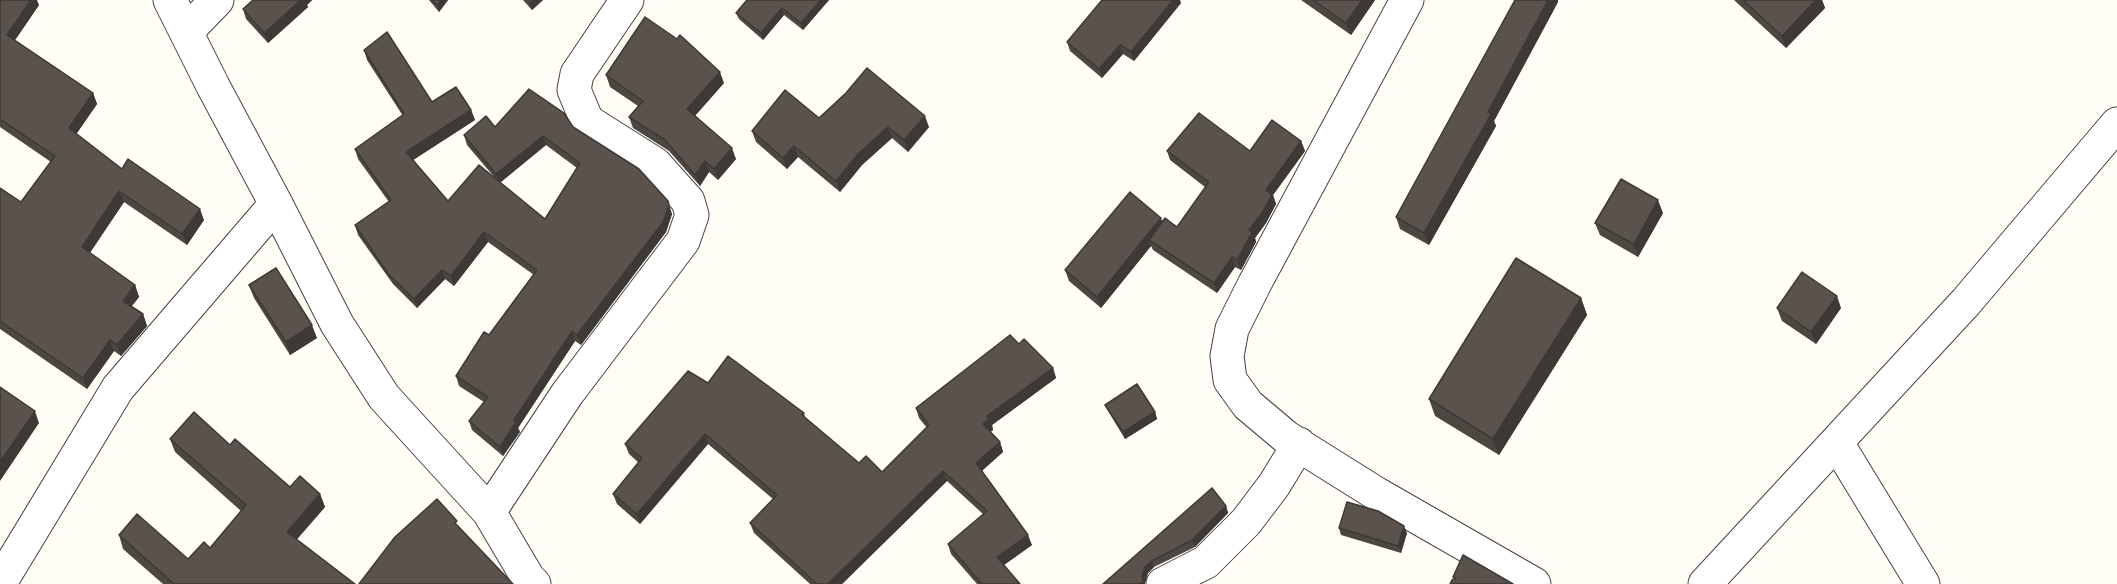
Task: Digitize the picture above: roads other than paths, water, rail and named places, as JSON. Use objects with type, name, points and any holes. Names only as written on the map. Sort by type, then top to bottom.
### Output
[{"type":"street","points":[[170,0],[337,324],[384,397],[489,512],[528,578],[534,584]]},
{"type":"street","points":[[186,32],[217,0]]},
{"type":"street","points":[[489,512],[567,394],[683,242],[692,215],[688,201],[655,164],[587,121],[574,90],[577,74],[627,0]]},
{"type":"street","points":[[1407,0],[1232,329],[1227,356],[1230,380],[1248,405],[1286,437],[1377,494],[1534,584]]},
{"type":"street","points":[[1705,584],[1966,302],[2117,124]]},
{"type":"street","points":[[0,584],[117,388],[276,204]]},
{"type":"street","points":[[1837,443],[1923,584]]},
{"type":"street","points":[[1163,584],[1206,561],[1246,522],[1274,485],[1299,444]]}]
